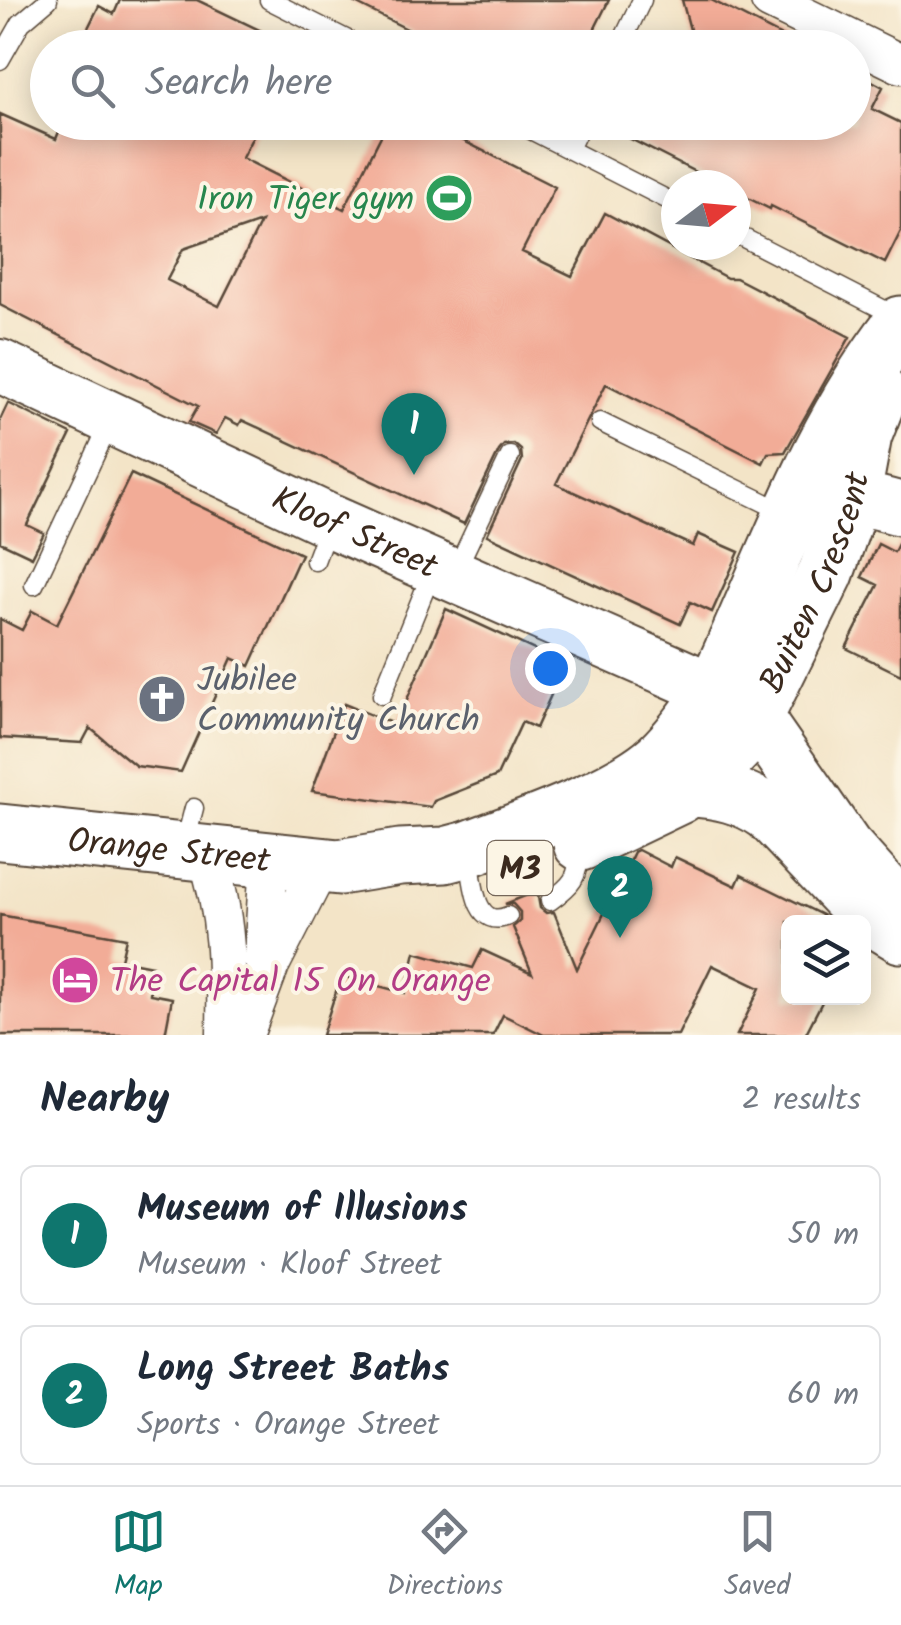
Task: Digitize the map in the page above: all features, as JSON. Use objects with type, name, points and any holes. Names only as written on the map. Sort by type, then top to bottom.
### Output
[{"type":"main road","name":"Buiten Crescent","points":[[734,703],[876,504],[864,434],[889,371],[901,325]]},
{"type":"main road","name":"Buiten Crescent","points":[[734,703],[782,532],[808,472],[868,368],[901,325]]},
{"type":"main road","name":"Orange Street","points":[[0,832],[252,852],[395,886],[441,890],[484,883],[571,826],[659,758],[696,718],[734,703],[745,738],[689,788],[631,820],[571,826]]},
{"type":"main road","points":[[689,788],[712,790],[752,802],[769,814],[863,912],[901,935]]},
{"type":"street","points":[[770,0],[831,30]]},
{"type":"street","points":[[871,49],[901,64]]},
{"type":"street","name":"Kloof Street","points":[[2,371],[112,418],[322,541],[444,571],[734,703]]},
{"type":"street","points":[[782,532],[818,503],[876,504]]},
{"type":"street","points":[[734,703],[846,847],[882,888],[901,902]]},
{"type":"street","points":[[226,1035],[228,952],[217,888],[252,852]]},
{"type":"street","points":[[244,1035],[262,982],[252,852]]},
{"type":"street","points":[[252,852],[262,982]]},
{"type":"lane","points":[[0,60],[21,23],[48,0]]},
{"type":"lane","points":[[268,0],[328,30]]},
{"type":"lane","points":[[628,30],[642,0]]},
{"type":"lane","points":[[551,140],[661,196]]},
{"type":"lane","points":[[569,149],[573,140]]},
{"type":"lane","points":[[751,242],[901,325]]},
{"type":"lane","points":[[34,585],[112,418]]},
{"type":"lane","points":[[600,422],[782,532]]},
{"type":"lane","points":[[382,695],[444,571],[510,456]]},
{"type":"lane","points":[[550,902],[573,884],[579,872],[571,826]]},
{"type":"building","points":[[120,0],[197,0],[260,30],[87,30],[99,6],[114,14]]},
{"type":"building","points":[[349,0],[609,0],[594,30],[409,30]]},
{"type":"building","points":[[682,0],[711,0],[770,30],[690,30]]},
{"type":"building","points":[[871,80],[883,87],[872,109],[901,123],[901,231],[885,263],[771,206],[770,209],[751,200],[751,170],[691,170],[632,140],[871,140]]},
{"type":"building","points":[[0,114],[30,127],[30,140],[251,140],[242,158],[344,209],[379,140],[462,140],[555,187],[522,252],[572,276],[605,213],[661,243],[661,260],[693,260],[850,337],[785,452],[768,453],[763,463],[606,384],[556,484],[693,546],[698,534],[739,552],[712,612],[690,602],[680,624],[487,535],[522,460],[521,450],[514,444],[504,445],[499,451],[464,524],[242,420],[239,425],[225,418],[216,434],[189,422],[198,406],[0,305]],"holes":[[[261,222],[219,306],[167,280],[183,249]]]},
{"type":"building","points":[[8,403],[71,434],[27,525],[44,533],[32,557],[0,542],[0,420]]},
{"type":"building","points":[[131,474],[301,554],[250,666],[232,658],[181,772],[136,766],[90,728],[82,743],[0,738],[0,619],[22,630],[32,611],[57,624]]},
{"type":"building","points":[[901,538],[901,675],[846,648],[878,585],[862,577],[878,544],[894,552]]},
{"type":"building","points":[[446,609],[565,664],[536,728],[522,722],[497,776],[434,801],[431,807],[312,791],[344,704],[396,725]]},
{"type":"building","points":[[638,850],[671,867],[675,857],[736,886],[741,875],[822,915],[781,915],[781,1005],[820,1005],[805,1035],[737,1035],[760,988],[712,965],[678,1035],[544,1035],[503,1015],[493,1035],[322,1035],[341,976],[405,993],[415,952],[473,968],[482,950],[532,973],[513,927],[520,921],[520,912],[513,904],[505,904],[545,888],[538,897],[540,908],[546,913],[554,912],[577,969]]},
{"type":"building","name":"The Capital 15 On Orange","points":[[0,915],[126,938],[121,960],[152,966],[150,994],[172,998],[165,1035],[0,1035]]},
{"type":"place","name":"Iron Tiger gym","points":[[449,198]]},
{"type":"place","name":"Museum of Illusions","points":[[414,475]]},
{"type":"place","name":"Jubilee Community Church","points":[[162,699]]},
{"type":"place","name":"Long Street Baths","points":[[620,938]]},
{"type":"place","name":"The Capital 15 On Orange","points":[[75,980]]}]
